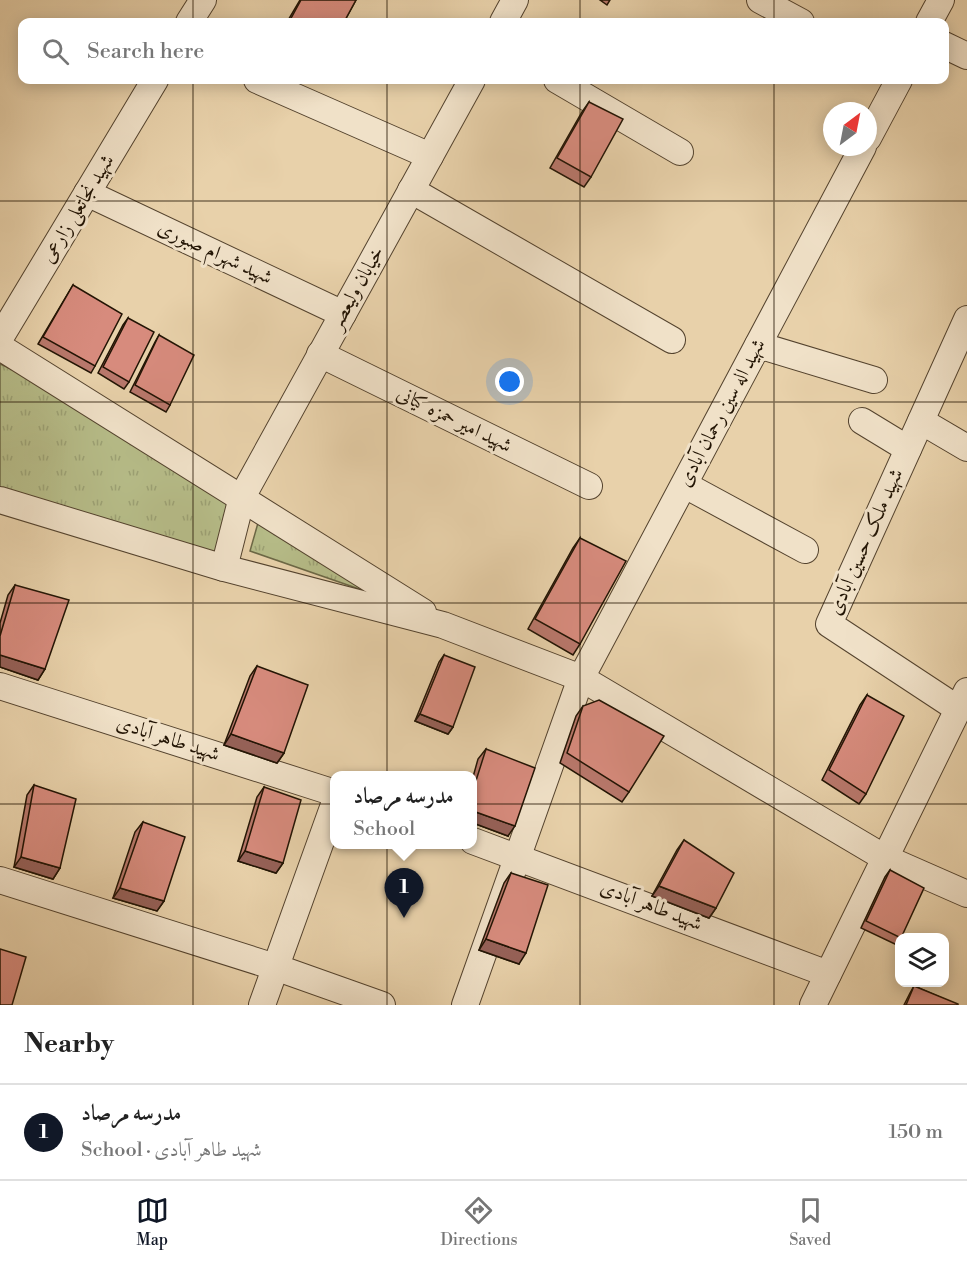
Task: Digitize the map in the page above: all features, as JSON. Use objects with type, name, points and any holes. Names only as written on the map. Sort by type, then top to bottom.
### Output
[{"type":"street","points":[[192,18],[203,0]]},
{"type":"street","points":[[505,18],[515,0]]},
{"type":"street","points":[[931,18],[941,0]]},
{"type":"street","points":[[766,2],[794,18]]},
{"type":"street","points":[[949,47],[967,56]]},
{"type":"street","name":"شهید نجاتعلی زارعی","points":[[0,338],[153,84]]},
{"type":"street","points":[[266,84],[430,156]]},
{"type":"street","name":"خیابان ولیعصر","points":[[224,568],[242,497],[470,84]]},
{"type":"street","points":[[564,84],[680,152]]},
{"type":"street","points":[[877,121],[897,84]]},
{"type":"street","name":"شهید اله سین رحمان آبادی","points":[[465,1005],[581,678],[858,156]]},
{"type":"street","points":[[411,190],[672,340]]},
{"type":"street","name":"شهید شهرام صبوری","points":[[87,193],[343,314]]},
{"type":"street","name":"شهید ملک حسین آبادی","points":[[963,700],[829,624],[967,320]]},
{"type":"street","points":[[758,345],[874,380]]},
{"type":"street","points":[[0,347],[443,625]]},
{"type":"street","name":"شهید امیر حمزه کیانی","points":[[320,354],[588,486]]},
{"type":"street","points":[[862,421],[908,449]]},
{"type":"street","points":[[921,422],[967,448]]},
{"type":"street","points":[[684,485],[805,550]]},
{"type":"street","points":[[0,500],[224,568],[443,625],[581,678],[885,858],[967,894]]},
{"type":"street","name":"شهید طاهر آبادی","points":[[0,686],[330,791]]},
{"type":"street","points":[[813,1005],[963,700]]},
{"type":"street","points":[[262,1005],[330,815]]},
{"type":"street","name":"شهید طاهر آبادی","points":[[477,842],[828,974]]},
{"type":"street","points":[[0,880],[275,967],[382,1005]]},
{"type":"green space","points":[[0,364],[31,378],[230,501],[216,559],[0,491]]},
{"type":"green space","points":[[258,523],[385,598],[250,551]]},
{"type":"building","points":[[301,0],[356,0],[346,18],[291,18]]},
{"type":"building","points":[[589,102],[623,119],[591,177],[557,158]]},
{"type":"building","points":[[73,285],[122,314],[95,366],[43,337]]},
{"type":"building","points":[[128,318],[154,332],[129,382],[103,367]]},
{"type":"building","points":[[159,335],[194,355],[170,405],[135,385]]},
{"type":"building","points":[[580,538],[626,561],[580,644],[535,619]]},
{"type":"building","points":[[15,585],[69,600],[45,669],[0,655],[0,636]]},
{"type":"building","points":[[444,655],[475,667],[453,727],[420,714]]},
{"type":"building","points":[[257,666],[308,685],[284,753],[231,734]]},
{"type":"building","points":[[867,695],[904,716],[866,794],[829,770]]},
{"type":"building","points":[[599,700],[664,736],[629,792],[567,753],[583,706]]},
{"type":"building","points":[[486,749],[535,768],[515,826],[477,812],[477,777]]},
{"type":"building","points":[[34,785],[76,799],[60,868],[21,857]]},
{"type":"building","points":[[264,787],[301,800],[283,863],[245,851]]},
{"type":"building","points":[[143,822],[185,837],[164,901],[120,888]]},
{"type":"building","points":[[684,840],[734,873],[716,908],[659,886]]},
{"type":"building","points":[[890,870],[924,888],[903,933],[895,933],[895,935],[866,921]]},
{"type":"building","points":[[511,873],[548,885],[526,953],[486,939]]},
{"type":"building","points":[[0,949],[26,957],[12,1005],[0,1005]]},
{"type":"building","points":[[914,987],[958,1004],[958,1005],[906,1005]]},
{"type":"place","name":"مدرسه مرصاد","points":[[404,918]]}]
